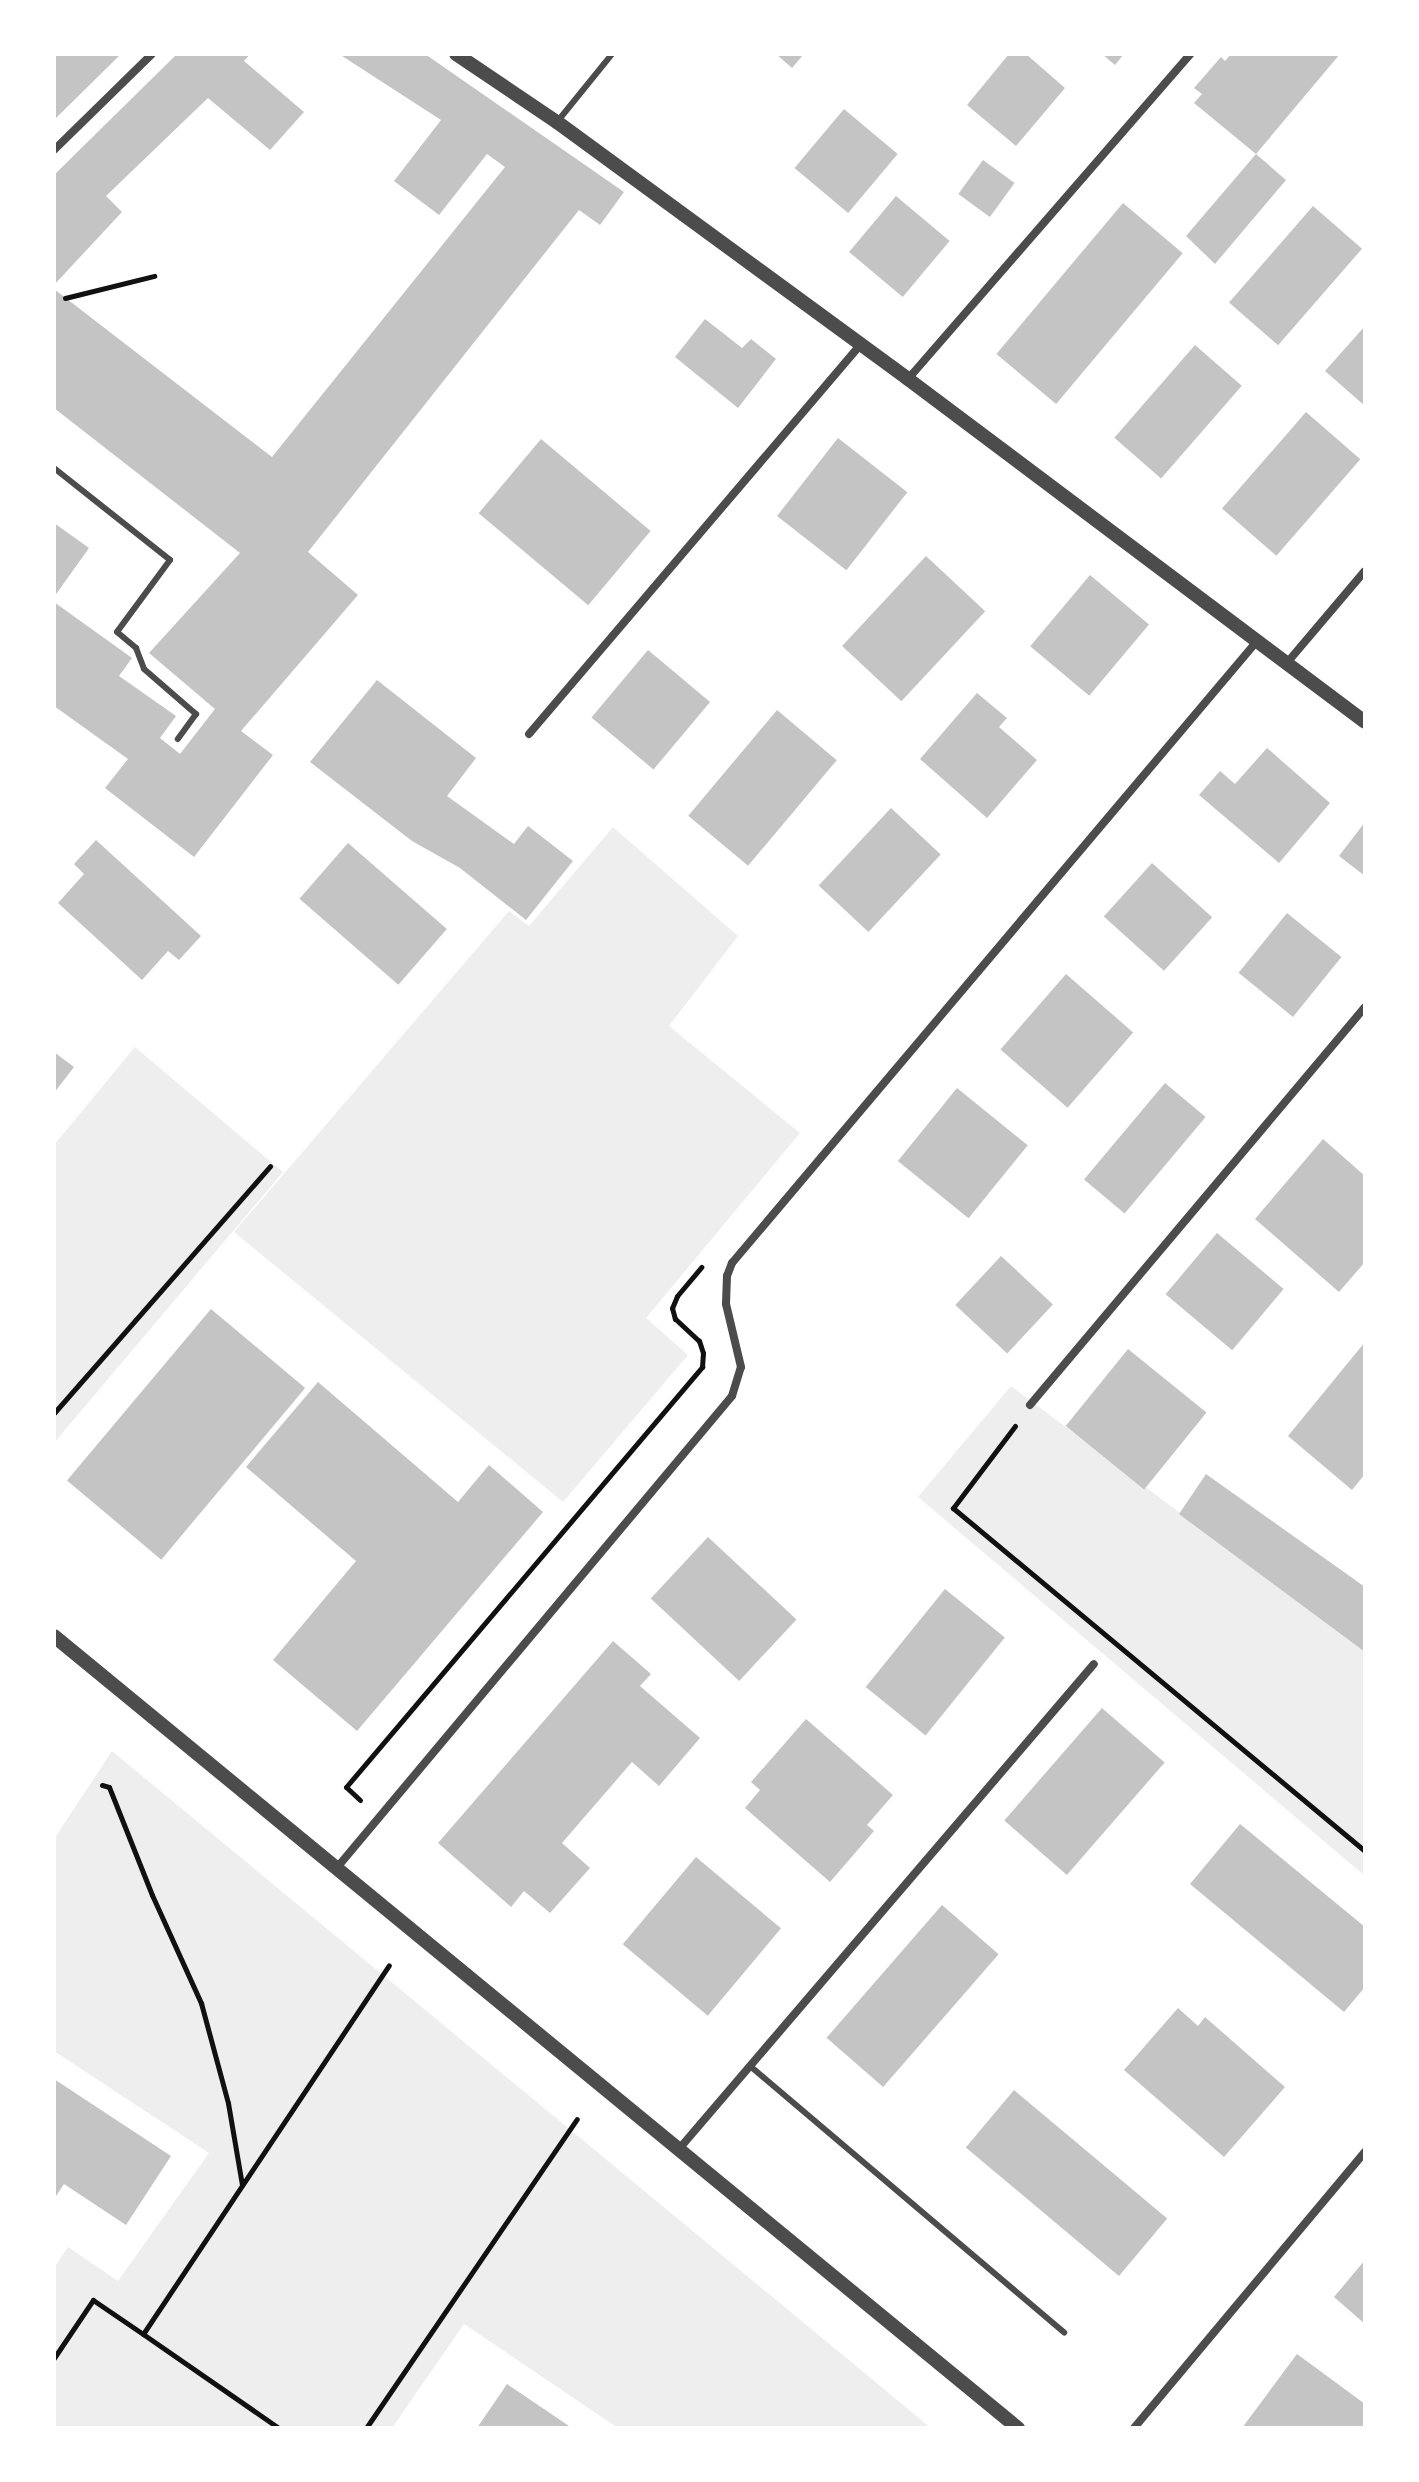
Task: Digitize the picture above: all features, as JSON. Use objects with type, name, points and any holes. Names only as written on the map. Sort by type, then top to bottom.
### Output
[{"type":"street","points":[[54,150],[152,54]]},
{"type":"street","points":[[456,54],[557,122],[861,344],[1365,722]]},
{"type":"street","points":[[908,379],[1191,54]]},
{"type":"street","points":[[529,734],[861,344]]},
{"type":"street","points":[[1286,664],[1365,571]]},
{"type":"street","points":[[335,1870],[732,1396],[741,1367],[726,1304],[727,1276],[732,1263],[1257,641]]},
{"type":"street","points":[[1030,1405],[1365,1007]]},
{"type":"street","points":[[54,1636],[335,1870],[1018,2428]]},
{"type":"street","points":[[679,2149],[1094,1664]]},
{"type":"street","points":[[1134,2428],[1365,2152]]},
{"type":"lane","points":[[557,122],[612,54]]},
{"type":"lane","points":[[54,468],[170,560],[117,632],[136,648],[144,669],[196,714],[178,739]]},
{"type":"lane","points":[[750,2066],[1064,2332]]},
{"type":"path","points":[[65,298],[154,276]]},
{"type":"path","points":[[54,1413],[270,1166]]},
{"type":"path","points":[[1030,1405],[953,1508],[1365,1851]]},
{"type":"path","points":[[102,1785],[109,1787],[152,1895],[201,2003],[228,2103],[242,2186]]},
{"type":"path","points":[[143,2334],[389,1965]]},
{"type":"path","points":[[366,2428],[577,2119]]},
{"type":"path","points":[[54,2358],[93,2300],[279,2428]]},
{"type":"shaded area","points":[[613,827],[738,936],[669,1026],[800,1133],[646,1318],[688,1355],[563,1502],[234,1232],[509,911],[529,926]]},
{"type":"shaded area","points":[[135,1047],[283,1172],[54,1443],[54,1145]]},
{"type":"shaded area","points":[[1011,1386],[1365,1652],[1365,1876],[918,1497]]},
{"type":"shaded area","points":[[112,1751],[931,2428],[618,2428],[464,2324],[392,2428],[54,2428],[54,2268],[68,2247],[118,2281],[209,2153],[54,2051],[54,1839]]},
{"type":"building","points":[[54,54],[121,54],[54,120]]},
{"type":"building","points":[[177,54],[250,54],[244,61],[304,112],[270,150],[208,98],[106,196],[122,212],[54,285],[54,175]]},
{"type":"building","points":[[339,54],[425,54],[624,192],[600,225],[579,210],[308,552],[358,595],[241,731],[273,755],[194,857],[105,788],[128,759],[54,706],[54,602],[132,658],[119,676],[176,716],[160,738],[180,754],[215,709],[149,653],[240,553],[54,408],[54,289],[272,457],[505,167],[487,154],[439,215],[394,181],[441,120]]},
{"type":"building","points":[[776,54],[804,54],[792,68]]},
{"type":"building","points":[[1009,54],[1026,54],[1065,88],[1016,146],[967,105]]},
{"type":"building","points":[[1102,54],[1124,54],[1115,65]]},
{"type":"building","points":[[1231,54],[1340,54],[1256,154],[1194,103],[1202,94],[1194,88],[1221,57],[1225,61]]},
{"type":"building","points":[[844,109],[898,154],[848,213],[795,168]]},
{"type":"building","points":[[1256,154],[1286,180],[1215,264],[1186,236]]},
{"type":"building","points":[[983,160],[1015,183],[990,217],[958,194]]},
{"type":"building","points":[[896,196],[950,241],[903,297],[849,252]]},
{"type":"building","points":[[1123,203],[1183,253],[1056,404],[996,354]]},
{"type":"building","points":[[1313,206],[1362,249],[1278,345],[1229,303]]},
{"type":"building","points":[[705,319],[742,348],[751,339],[776,359],[738,408],[675,357]]},
{"type":"building","points":[[1365,326],[1365,406],[1325,371]]},
{"type":"building","points":[[1195,345],[1242,386],[1161,479],[1114,438]]},
{"type":"building","points":[[1306,412],[1360,459],[1276,556],[1222,509]]},
{"type":"building","points":[[838,438],[907,492],[846,570],[777,516]]},
{"type":"building","points":[[541,439],[651,531],[588,605],[479,513]]},
{"type":"building","points":[[54,523],[89,548],[54,597]]},
{"type":"building","points":[[926,556],[985,611],[901,701],[842,646]]},
{"type":"building","points":[[1090,575],[1149,624],[1089,696],[1030,646]]},
{"type":"building","points":[[648,650],[710,702],[653,769],[591,717]]},
{"type":"building","points":[[377,680],[476,758],[447,796],[514,844],[528,826],[573,861],[526,920],[460,868],[412,841],[310,762]]},
{"type":"building","points":[[977,693],[1007,718],[999,727],[1037,760],[987,818],[920,759]]},
{"type":"building","points":[[777,710],[837,760],[748,866],[688,816]]},
{"type":"building","points":[[1267,748],[1330,803],[1279,863],[1199,795],[1220,771],[1235,784]]},
{"type":"building","points":[[891,808],[941,854],[868,932],[819,886]]},
{"type":"building","points":[[1365,822],[1365,876],[1339,856]]},
{"type":"building","points":[[96,840],[201,936],[179,960],[168,951],[142,980],[58,903],[84,874],[74,864]]},
{"type":"building","points":[[348,843],[447,929],[398,985],[299,899]]},
{"type":"building","points":[[1152,863],[1212,917],[1164,971],[1104,917]]},
{"type":"building","points":[[1287,913],[1341,957],[1293,1017],[1239,973]]},
{"type":"building","points":[[1066,974],[1133,1032],[1068,1108],[1000,1049]]},
{"type":"building","points":[[54,1052],[74,1067],[54,1093]]},
{"type":"building","points":[[1165,1083],[1206,1117],[1125,1214],[1084,1180]]},
{"type":"building","points":[[957,1088],[1028,1145],[969,1218],[898,1161]]},
{"type":"building","points":[[1323,1139],[1365,1176],[1365,1262],[1339,1292],[1255,1219]]},
{"type":"building","points":[[1217,1233],[1284,1289],[1232,1350],[1166,1294]]},
{"type":"building","points":[[1001,1256],[1053,1304],[1007,1353],[955,1305]]},
{"type":"building","points":[[211,1309],[305,1388],[161,1560],[67,1481]]},
{"type":"building","points":[[1365,1342],[1365,1474],[1352,1490],[1288,1436]]},
{"type":"building","points":[[1128,1349],[1206,1413],[1144,1489],[1066,1426]]},
{"type":"building","points":[[318,1382],[458,1502],[489,1465],[543,1512],[357,1731],[273,1660],[356,1561],[246,1467]]},
{"type":"building","points":[[1206,1474],[1365,1587],[1365,1652],[1179,1514]]},
{"type":"building","points":[[708,1537],[796,1620],[739,1681],[651,1598]]},
{"type":"building","points":[[945,1589],[1005,1637],[926,1735],[866,1687]]},
{"type":"building","points":[[613,1641],[651,1674],[640,1686],[700,1738],[659,1786],[632,1762],[562,1843],[590,1868],[550,1913],[524,1891],[511,1907],[438,1843]]},
{"type":"building","points":[[1102,1708],[1165,1762],[1067,1875],[1004,1820]]},
{"type":"building","points":[[806,1719],[893,1795],[867,1825],[874,1831],[830,1882],[745,1808],[760,1790],[751,1782]]},
{"type":"building","points":[[1240,1824],[1365,1927],[1365,1987],[1344,2012],[1190,1884]]},
{"type":"building","points":[[696,1857],[781,1928],[708,2016],[623,1944]]},
{"type":"building","points":[[942,1905],[999,1954],[883,2087],[827,2038]]},
{"type":"building","points":[[1178,2008],[1198,2026],[1205,2017],[1285,2087],[1224,2157],[1124,2070]]},
{"type":"building","points":[[54,2079],[171,2156],[126,2225],[64,2184],[54,2199]]},
{"type":"building","points":[[1014,2090],[1167,2219],[1119,2276],[966,2147]]},
{"type":"building","points":[[1365,2260],[1365,2324],[1334,2297]]},
{"type":"building","points":[[1297,2354],[1365,2404],[1365,2428],[1242,2428]]},
{"type":"building","points":[[507,2384],[572,2428],[477,2428]]}]
